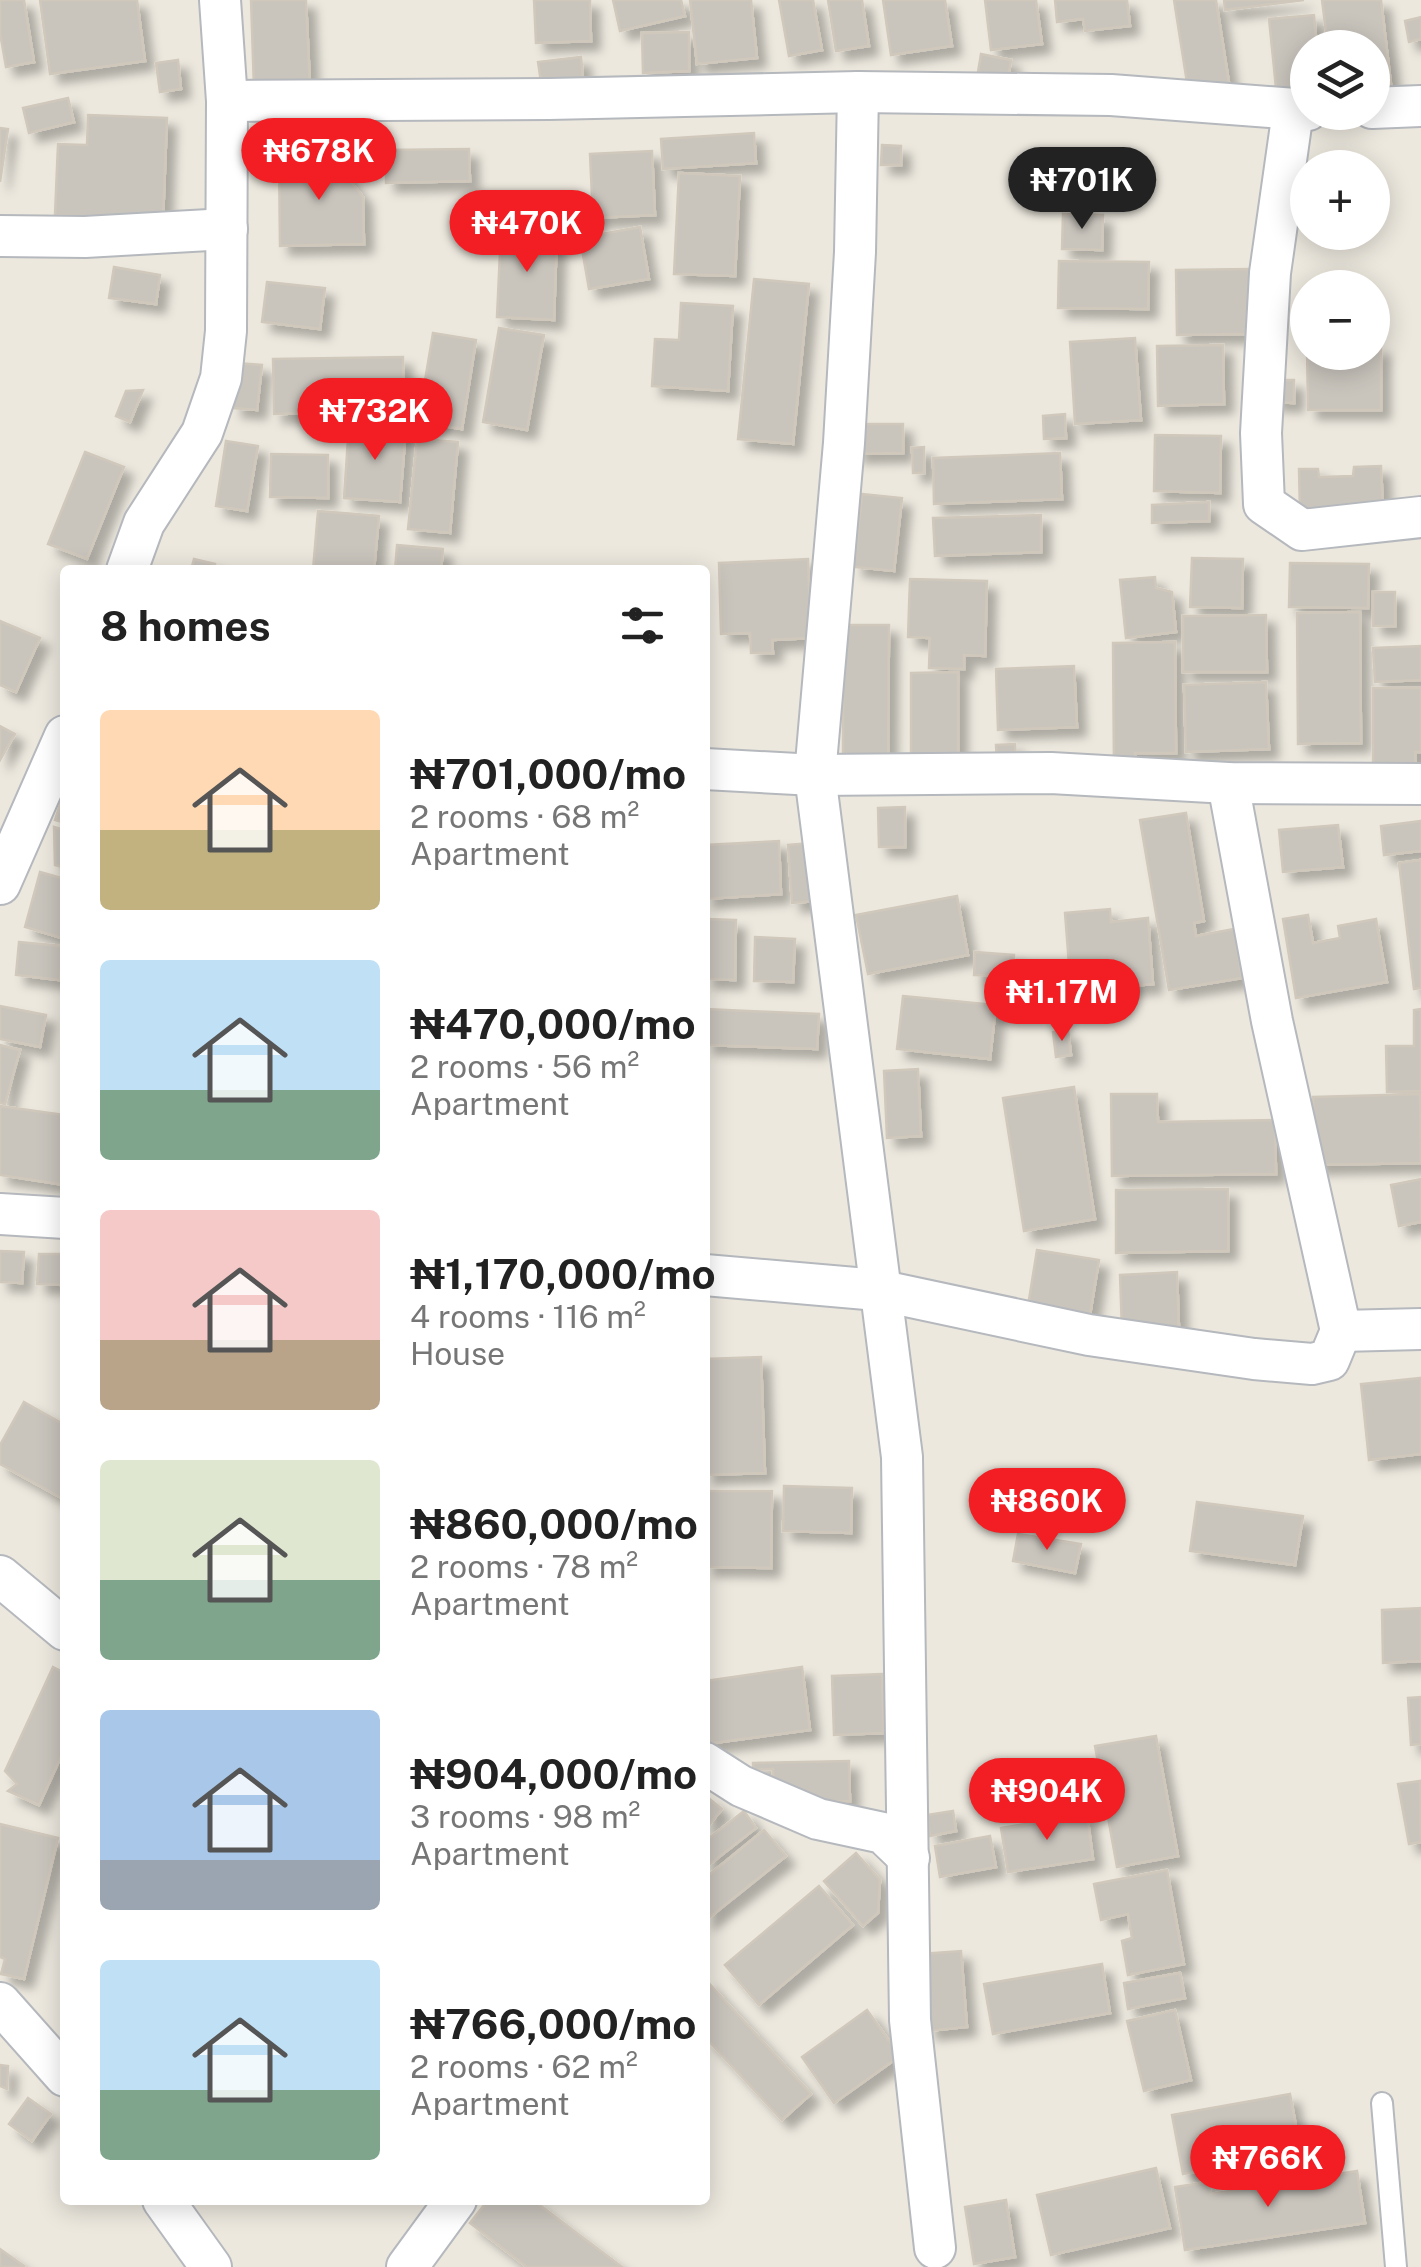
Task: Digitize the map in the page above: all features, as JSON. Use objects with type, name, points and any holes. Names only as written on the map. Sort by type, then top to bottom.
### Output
[{"type":"street","points":[[129,565],[144,523],[202,432],[221,378],[226,332],[228,100],[220,0]]},
{"type":"street","points":[[228,100],[548,99],[858,92],[1111,95],[1290,109]]},
{"type":"street","points":[[858,92],[855,252],[844,444],[815,775],[902,1457],[900,1836],[910,2020],[935,2248]]},
{"type":"street","points":[[1390,107],[1421,106]]},
{"type":"street","points":[[1296,130],[1270,273],[1261,433],[1264,504],[1302,530],[1421,517]]},
{"type":"street","points":[[0,236],[85,237],[226,228]]},
{"type":"street","points":[[0,884],[60,747]]},
{"type":"street","points":[[710,769],[815,775],[1051,774],[1228,783],[1421,784]]},
{"type":"street","points":[[710,1275],[878,1290],[1088,1335],[1289,1363],[1329,1360],[1341,1331],[1272,1021],[1228,783]]},
{"type":"street","points":[[0,1214],[60,1218]]},
{"type":"street","points":[[1341,1331],[1421,1329]]},
{"type":"street","points":[[0,1576],[60,1626]]},
{"type":"street","points":[[710,1766],[741,1786],[818,1818],[900,1836]]},
{"type":"street","points":[[0,2003],[60,2070]]},
{"type":"street","points":[[167,2205],[211,2267]]},
{"type":"street","points":[[407,2267],[452,2205]]},
{"type":"lane","points":[[1382,2103],[1396,2267]]},
{"type":"building","points":[[0,0],[24,0],[34,62],[6,67]]},
{"type":"building","points":[[40,0],[137,0],[145,61],[50,74]]},
{"type":"building","points":[[251,0],[306,0],[310,86],[254,89]]},
{"type":"building","points":[[534,0],[590,0],[591,41],[536,43]]},
{"type":"building","points":[[613,0],[681,0],[685,16],[620,31]]},
{"type":"building","points":[[690,0],[751,0],[757,58],[697,64]]},
{"type":"building","points":[[779,0],[813,0],[822,50],[789,56]]},
{"type":"building","points":[[828,0],[862,0],[869,46],[836,51]]},
{"type":"building","points":[[883,0],[945,0],[952,46],[891,55]]},
{"type":"building","points":[[985,0],[1036,0],[1042,44],[991,50]]},
{"type":"building","points":[[1055,0],[1127,0],[1130,26],[1085,31],[1083,19],[1057,22]]},
{"type":"building","points":[[1174,0],[1216,0],[1229,83],[1188,89]]},
{"type":"building","points":[[1224,0],[1304,0],[1225,10]]},
{"type":"building","points":[[1322,0],[1381,0],[1385,30],[1326,30]]},
{"type":"building","points":[[1314,15],[1315,30],[1290,30],[1290,97],[1277,98],[1269,19]]},
{"type":"building","points":[[1421,17],[1421,39],[1409,42],[1405,21]]},
{"type":"building","points":[[689,32],[689,71],[643,73],[642,33]]},
{"type":"building","points":[[981,54],[1011,60],[1008,78],[978,72]]},
{"type":"building","points":[[581,57],[583,78],[541,82],[538,62]]},
{"type":"building","points":[[178,60],[181,89],[160,92],[156,63]]},
{"type":"building","points":[[68,98],[74,122],[29,133],[23,108]]},
{"type":"building","points":[[88,115],[167,118],[163,220],[55,215],[58,144],[87,145]]},
{"type":"building","points":[[0,128],[8,129],[0,182]]},
{"type":"building","points":[[754,133],[756,163],[663,169],[661,139]]},
{"type":"building","points":[[882,145],[901,146],[901,165],[881,165]]},
{"type":"building","points":[[469,149],[470,181],[386,183],[386,150]]},
{"type":"building","points":[[652,151],[655,215],[593,218],[590,154]]},
{"type":"building","points":[[344,155],[344,173],[363,197],[364,244],[280,246],[279,156]]},
{"type":"building","points":[[679,173],[740,176],[735,276],[674,274]]},
{"type":"building","points":[[1063,214],[1103,215],[1102,250],[1062,249]]},
{"type":"building","points":[[640,227],[649,279],[589,289],[580,238]]},
{"type":"building","points":[[501,230],[557,232],[554,320],[497,317]]},
{"type":"building","points":[[1059,261],[1149,262],[1148,309],[1058,308]]},
{"type":"building","points":[[114,267],[160,275],[156,304],[109,298]]},
{"type":"building","points":[[1249,269],[1249,334],[1177,335],[1176,270]]},
{"type":"building","points":[[754,279],[809,284],[793,444],[738,439]]},
{"type":"building","points":[[267,282],[325,288],[320,329],[262,322]]},
{"type":"building","points":[[681,303],[733,306],[728,391],[652,386],[655,339],[679,340]]},
{"type":"building","points":[[499,328],[544,335],[527,430],[483,422]]},
{"type":"building","points":[[433,333],[476,340],[462,429],[418,422]]},
{"type":"building","points":[[1135,338],[1141,420],[1075,424],[1070,342]]},
{"type":"building","points":[[1223,345],[1224,404],[1158,406],[1157,346]]},
{"type":"building","points":[[403,357],[404,412],[274,414],[273,359]]},
{"type":"building","points":[[237,363],[262,365],[257,410],[233,408]]},
{"type":"building","points":[[1307,370],[1381,370],[1381,410],[1308,410]]},
{"type":"building","points":[[1272,380],[1294,380],[1294,403],[1272,402]]},
{"type":"building","points":[[143,390],[130,422],[116,416],[126,391]]},
{"type":"building","points":[[1065,414],[1066,438],[1044,439],[1043,416]]},
{"type":"building","points":[[349,424],[406,428],[400,502],[344,498]]},
{"type":"building","points":[[855,424],[903,424],[903,453],[855,454]]},
{"type":"building","points":[[1155,435],[1221,436],[1220,493],[1154,491]]},
{"type":"building","points":[[417,439],[458,442],[450,533],[408,529]]},
{"type":"building","points":[[226,441],[258,446],[247,511],[216,506]]},
{"type":"building","points":[[924,447],[924,473],[913,473],[912,448]]},
{"type":"building","points":[[85,452],[124,467],[87,559],[48,544]]},
{"type":"building","points":[[1060,453],[1062,499],[934,504],[933,458]]},
{"type":"building","points":[[271,454],[328,455],[328,498],[270,497]]},
{"type":"building","points":[[1381,466],[1383,510],[1300,512],[1299,469],[1318,469],[1319,477],[1353,476],[1354,467]]},
{"type":"building","points":[[862,494],[902,498],[894,571],[854,567]]},
{"type":"building","points":[[1209,502],[1209,521],[1152,523],[1152,505]]},
{"type":"building","points":[[318,511],[379,516],[374,565],[313,565]]},
{"type":"building","points":[[1041,515],[1041,552],[935,556],[933,518]]},
{"type":"building","points":[[397,545],[443,549],[441,565],[395,565]]},
{"type":"building","points":[[1192,558],[1243,559],[1242,608],[1190,607]]},
{"type":"building","points":[[194,559],[215,564],[215,565],[192,565]]},
{"type":"building","points":[[808,559],[811,638],[772,640],[773,653],[751,653],[750,633],[721,634],[719,563]]},
{"type":"building","points":[[1290,563],[1369,564],[1368,608],[1289,607]]},
{"type":"building","points":[[1155,577],[1156,588],[1172,592],[1176,632],[1126,638],[1120,580]]},
{"type":"building","points":[[910,579],[987,581],[985,656],[964,655],[964,669],[929,668],[930,638],[908,637]]},
{"type":"building","points":[[1373,592],[1395,592],[1395,626],[1373,626]]},
{"type":"building","points":[[1360,612],[1361,743],[1298,744],[1297,613]]},
{"type":"building","points":[[1266,615],[1267,672],[1183,672],[1183,616]]},
{"type":"building","points":[[0,621],[40,638],[16,692],[0,685]]},
{"type":"building","points":[[843,625],[889,625],[888,760],[843,759]]},
{"type":"building","points":[[1175,642],[1176,753],[1135,753],[1136,770],[1114,770],[1113,643]]},
{"type":"building","points":[[1421,646],[1421,680],[1375,682],[1373,648]]},
{"type":"building","points":[[1074,666],[1077,727],[998,730],[996,669]]},
{"type":"building","points":[[958,672],[958,755],[911,755],[911,673]]},
{"type":"building","points":[[1266,682],[1269,749],[1186,752],[1184,685]]},
{"type":"building","points":[[1373,688],[1421,688],[1421,752],[1415,752],[1416,773],[1373,773]]},
{"type":"building","points":[[0,726],[15,734],[0,760]]},
{"type":"building","points":[[1015,744],[1016,764],[997,765],[996,745]]},
{"type":"building","points":[[905,807],[905,847],[879,847],[878,808]]},
{"type":"building","points":[[1186,813],[1204,921],[1194,923],[1196,936],[1234,929],[1242,978],[1169,990],[1140,820]]},
{"type":"building","points":[[1421,821],[1421,851],[1384,855],[1381,826]]},
{"type":"building","points":[[1338,825],[1343,867],[1283,872],[1279,830]]},
{"type":"building","points":[[54,827],[60,829],[60,866],[55,865]]},
{"type":"building","points":[[779,841],[781,894],[710,899],[710,845]]},
{"type":"building","points":[[811,843],[815,901],[792,903],[788,845]]},
{"type":"building","points":[[1421,860],[1421,988],[1414,989],[1399,863]]},
{"type":"building","points":[[40,872],[60,878],[60,938],[25,927]]},
{"type":"building","points":[[957,896],[968,955],[868,974],[856,915]]},
{"type":"building","points":[[1110,909],[1111,922],[1148,918],[1153,984],[1071,991],[1065,913]]},
{"type":"building","points":[[1308,915],[1313,943],[1340,938],[1338,926],[1376,919],[1387,982],[1296,998],[1283,919]]},
{"type":"building","points":[[710,919],[736,920],[735,980],[710,979]]},
{"type":"building","points":[[755,937],[795,939],[793,982],[754,981]]},
{"type":"building","points":[[19,942],[60,946],[60,980],[16,975]]},
{"type":"building","points":[[975,952],[1014,955],[1013,977],[974,975]]},
{"type":"building","points":[[1030,963],[1066,965],[1065,985],[1028,982]]},
{"type":"building","points":[[903,996],[996,1005],[990,1059],[897,1049]]},
{"type":"building","points":[[0,1006],[46,1015],[40,1047],[0,1039]]},
{"type":"building","points":[[710,1009],[819,1014],[817,1049],[710,1045]]},
{"type":"building","points":[[1421,1009],[1421,1091],[1387,1092],[1386,1046],[1414,1046],[1414,1010]]},
{"type":"building","points":[[1068,1030],[1071,1055],[1056,1057],[1053,1032]]},
{"type":"building","points":[[0,1045],[20,1050],[5,1104],[0,1103]]},
{"type":"building","points":[[918,1069],[921,1136],[887,1138],[884,1071]]},
{"type":"building","points":[[1074,1087],[1095,1219],[1024,1231],[1003,1098]]},
{"type":"building","points":[[1111,1094],[1157,1094],[1158,1122],[1275,1120],[1276,1174],[1112,1176]]},
{"type":"building","points":[[1420,1094],[1421,1163],[1314,1165],[1313,1097]]},
{"type":"building","points":[[0,1106],[60,1114],[60,1184],[0,1175]]},
{"type":"building","points":[[1421,1179],[1421,1222],[1399,1226],[1391,1185]]},
{"type":"building","points":[[1228,1189],[1228,1251],[1116,1253],[1116,1190]]},
{"type":"building","points":[[1037,1250],[1099,1260],[1090,1315],[1028,1306]]},
{"type":"building","points":[[0,1251],[24,1252],[22,1283],[0,1282]]},
{"type":"building","points":[[39,1254],[60,1254],[60,1285],[37,1284]]},
{"type":"building","points":[[1177,1272],[1179,1329],[1122,1330],[1120,1275]]},
{"type":"building","points":[[761,1357],[765,1473],[710,1475],[710,1359]]},
{"type":"building","points":[[1421,1378],[1421,1454],[1369,1460],[1361,1384]]},
{"type":"building","points":[[24,1402],[60,1422],[60,1497],[0,1464],[0,1445]]},
{"type":"building","points":[[784,1486],[852,1488],[851,1533],[783,1531]]},
{"type":"building","points":[[710,1491],[772,1491],[771,1568],[710,1567]]},
{"type":"building","points":[[1197,1502],[1303,1516],[1295,1565],[1190,1551]]},
{"type":"building","points":[[1018,1534],[1081,1544],[1075,1573],[1013,1561]]},
{"type":"building","points":[[1421,1608],[1421,1661],[1383,1663],[1382,1610]]},
{"type":"building","points":[[53,1667],[60,1670],[60,1759],[39,1805],[8,1791],[17,1784],[5,1771]]},
{"type":"building","points":[[802,1667],[810,1730],[710,1743],[710,1680]]},
{"type":"building","points":[[882,1674],[884,1733],[834,1735],[832,1676]]},
{"type":"building","points":[[1421,1697],[1421,1744],[1411,1745],[1408,1698]]},
{"type":"building","points":[[1156,1736],[1178,1856],[1117,1867],[1095,1746]]},
{"type":"building","points":[[849,1761],[850,1801],[801,1802],[773,1794],[773,1769],[753,1770],[753,1763]]},
{"type":"building","points":[[1420,1781],[1421,1842],[1409,1844],[1398,1784]]},
{"type":"building","points":[[710,1799],[722,1809],[710,1824]]},
{"type":"building","points":[[744,1811],[756,1828],[710,1864],[710,1837]]},
{"type":"building","points":[[953,1811],[956,1831],[930,1836],[927,1815]]},
{"type":"building","points":[[1087,1814],[1093,1859],[1008,1872],[1001,1828]]},
{"type":"building","points":[[0,1824],[58,1838],[24,1979],[1,1974],[5,1959],[0,1957]]},
{"type":"building","points":[[764,1830],[786,1856],[710,1917],[710,1874]]},
{"type":"building","points":[[990,1836],[996,1867],[940,1877],[935,1846]]},
{"type":"building","points":[[856,1853],[880,1880],[878,1913],[863,1926],[824,1881]]},
{"type":"building","points":[[1167,1870],[1184,1964],[1128,1975],[1122,1941],[1132,1938],[1128,1914],[1101,1920],[1094,1884]]},
{"type":"building","points":[[819,1886],[853,1925],[759,2005],[725,1965]]},
{"type":"building","points":[[961,1951],[967,2027],[928,2031],[921,1954]]},
{"type":"building","points":[[1102,1964],[1110,2013],[993,2034],[984,1984]]},
{"type":"building","points":[[1180,1973],[1185,1998],[1128,2009],[1124,1983]]},
{"type":"building","points":[[710,1984],[811,2094],[782,2120],[710,2042]]},
{"type":"building","points":[[867,2010],[900,2056],[834,2103],[802,2057]]},
{"type":"building","points":[[1175,2010],[1191,2080],[1144,2091],[1127,2021]]},
{"type":"building","points":[[0,2065],[8,2066],[7,2089],[0,2086]]},
{"type":"building","points":[[1290,2094],[1301,2153],[1183,2174],[1172,2115]]},
{"type":"building","points":[[28,2098],[51,2114],[32,2141],[9,2124]]},
{"type":"building","points":[[1156,2168],[1170,2228],[1051,2255],[1037,2195]]},
{"type":"building","points":[[1357,2171],[1365,2223],[1185,2250],[1175,2187],[1208,2182],[1211,2194]]},
{"type":"building","points":[[1006,2200],[1015,2257],[974,2264],[965,2207]]},
{"type":"building","points":[[484,2205],[540,2205],[622,2267],[527,2267],[470,2223]]},
{"type":"building","points":[[0,2249],[24,2266],[0,2267]]}]
